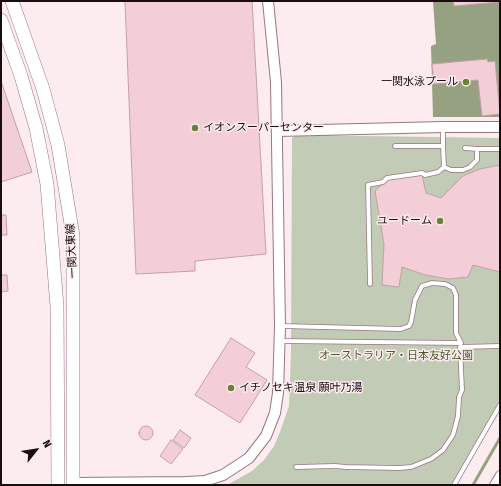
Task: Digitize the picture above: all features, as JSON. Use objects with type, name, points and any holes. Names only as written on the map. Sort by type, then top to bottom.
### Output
[{"type":"main road","name":"一関大東線","points":[[12,1],[43,89],[58,145],[73,236],[72,484]]},
{"type":"main road","name":"一関大東線","points":[[1,20],[21,76],[36,128],[47,184],[57,306],[58,485]]},
{"type":"street","points":[[72,484],[205,481],[223,475],[237,467],[249,458],[266,436],[275,413],[278,393],[280,341],[276,82],[268,1]]},
{"type":"street","points":[[277,131],[500,127]]},
{"type":"street","points":[[494,485],[500,475]]},
{"type":"lane","points":[[442,127],[444,167]]},
{"type":"lane","points":[[394,146],[444,146]]},
{"type":"lane","points":[[465,148],[500,149]]},
{"type":"lane","points":[[444,167],[452,170],[463,170],[470,167],[477,160],[477,149]]},
{"type":"lane","points":[[370,284],[368,185],[383,182],[387,178],[422,172],[425,175],[438,172],[444,167]]},
{"type":"lane","points":[[280,326],[401,329],[409,326],[411,322],[414,300],[422,286],[432,283],[445,284],[453,288],[456,295],[456,333],[461,343],[280,341]]},
{"type":"lane","points":[[296,467],[335,466],[399,468],[411,467],[431,460],[443,450],[453,435],[458,416],[459,397],[462,390],[460,347],[500,346]]},
{"type":"lane","points":[[454,485],[500,406]]},
{"type":"green space","name":"オーストラリア・日本友好公園","points":[[297,135],[500,138],[500,406],[455,485],[227,485],[252,471],[264,460],[274,446],[289,406],[291,351],[292,138]]},
{"type":"shaded area","name":"一関水泳プール","points":[[433,1],[500,1],[500,117],[433,117],[431,46],[436,44]]},
{"type":"building","name":"イオンスーパーセンター","points":[[125,1],[252,1],[266,254],[195,261],[195,271],[136,274]]},
{"type":"building","points":[[453,1],[500,1],[500,2],[454,6]]},
{"type":"building","points":[[487,59],[488,62],[495,61],[500,114],[482,116],[478,80],[434,84],[432,64]]},
{"type":"building","points":[[1,81],[32,172],[1,182]]},
{"type":"building","name":"ユードーム","points":[[500,165],[500,272],[473,265],[468,277],[449,279],[425,275],[402,267],[399,287],[382,285],[384,244],[375,191],[388,179],[422,175],[426,193],[441,198],[463,176],[480,169]]},
{"type":"building","points":[[1,215],[6,215],[7,235],[1,235]]},
{"type":"building","points":[[1,275],[7,275],[8,291],[1,292]]},
{"type":"building","name":"イチノセキ温泉 願叶乃湯","points":[[231,338],[255,353],[246,367],[267,380],[240,423],[195,395]]},
{"type":"building","points":[[143,426],[149,426],[153,430],[153,436],[149,440],[143,440],[139,436],[139,430]]},
{"type":"building","points":[[180,430],[191,438],[184,448],[173,440]]},
{"type":"building","points":[[171,440],[183,449],[171,464],[160,456]]},
{"type":"waterway","points":[[473,485],[500,438]]},
{"type":"place","name":"一関水泳プール","points":[[466,82]]},
{"type":"place","name":"イオンスーパーセンター","points":[[195,128]]},
{"type":"place","name":"ユードーム","points":[[440,221]]},
{"type":"place","name":"イチノセキ温泉 願叶乃湯","points":[[231,388]]}]
